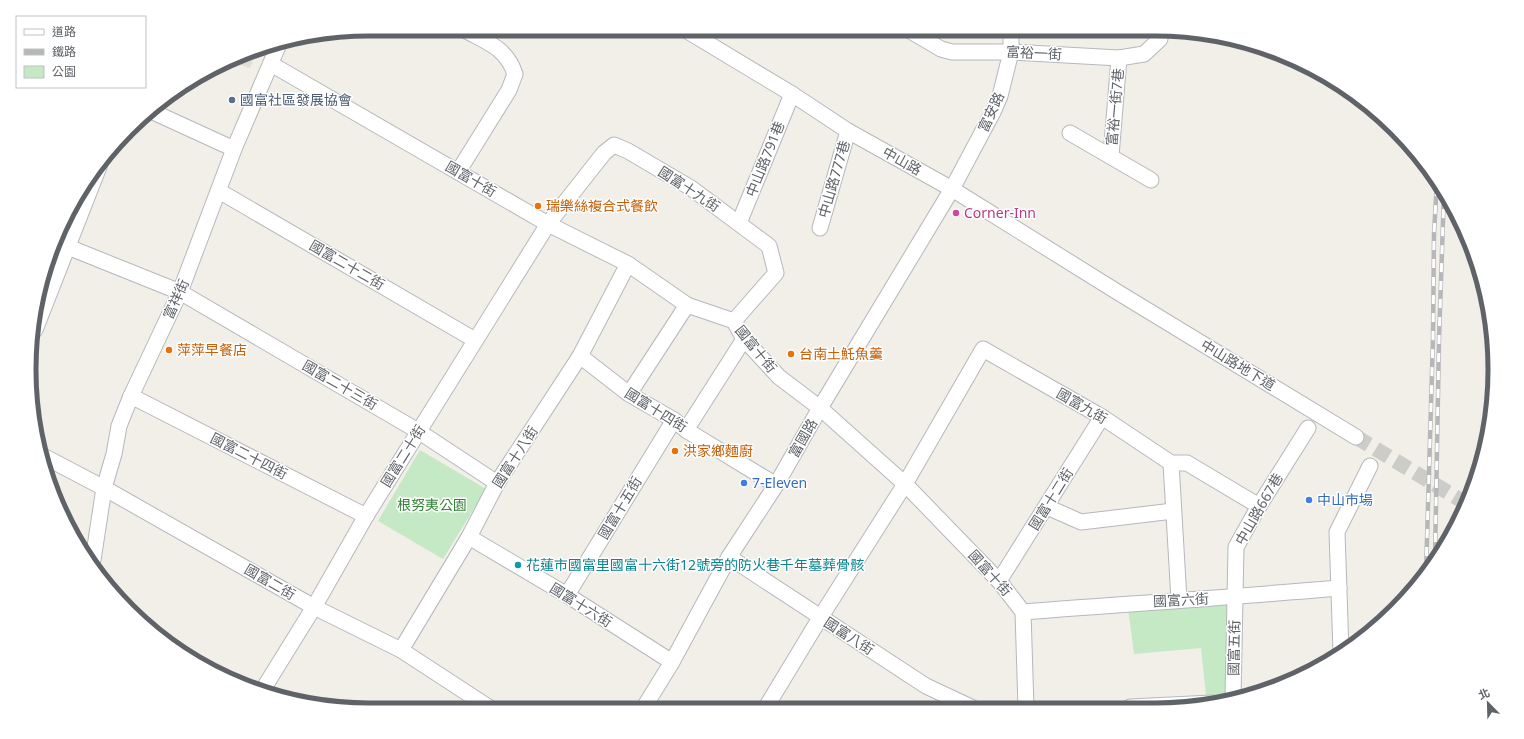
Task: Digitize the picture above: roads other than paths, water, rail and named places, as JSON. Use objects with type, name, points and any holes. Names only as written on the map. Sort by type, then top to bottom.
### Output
[{"type":"street","points":[[458,172],[509,90],[516,74],[512,63],[505,53],[475,36]]},
{"type":"street","name":"中山路","points":[[696,36],[792,94],[848,131],[952,189],[1119,293]]},
{"type":"street","name":"富裕一街","points":[[919,36],[941,49],[952,52],[1011,52],[1120,58],[1144,54],[1158,36]]},
{"type":"street","name":"富安路","points":[[952,189],[1000,96],[1011,52],[1011,36]]},
{"type":"street","name":"富祥街","points":[[93,557],[104,488],[114,454],[119,426],[131,396],[180,292],[234,148],[277,49]]},
{"type":"street","name":"富裕一街7巷","points":[[1110,156],[1120,58]]},
{"type":"street","name":"國富十街","points":[[271,64],[548,224],[628,264],[686,305],[734,322],[744,339],[779,377],[820,408],[905,484],[999,581],[1023,612]]},
{"type":"street","name":"中山路791巷","points":[[739,223],[792,94]]},
{"type":"street","points":[[156,113],[234,148]]},
{"type":"street","name":"中山路777巷","points":[[820,228],[848,131]]},
{"type":"street","name":"富裕一街7巷","points":[[1070,133],[1151,180]]},
{"type":"street","name":"國富十九街","points":[[548,224],[604,153],[614,145],[628,151],[691,188],[770,246],[776,273],[734,322]]},
{"type":"street","points":[[40,317],[93,183]]},
{"type":"street","name":"富國路","points":[[647,703],[672,662],[730,557],[776,485],[820,408],[952,189]]},
{"type":"street","name":"國富二十二街","points":[[219,191],[475,340]]},
{"type":"street","name":"國富二十街","points":[[265,686],[314,607],[366,516],[418,431],[548,224]]},
{"type":"street","name":"國富二十三街","points":[[68,247],[180,292],[418,431],[497,483]]},
{"type":"street","name":"國富十八街","points":[[401,650],[469,537],[497,483],[580,356],[628,264]]},
{"type":"street","name":"中山路地下道","points":[[1119,293],[1356,437]]},
{"type":"street","points":[[629,394],[686,305]]},
{"type":"street","points":[[686,430],[744,339]]},
{"type":"street","name":"國富九街","points":[[905,484],[983,349],[1102,417],[1171,463],[1187,463],[1259,506]]},
{"type":"street","name":"國富十四街","points":[[580,356],[629,394],[674,420],[686,430],[776,485]]},
{"type":"street","name":"國富二十四街","points":[[131,396],[366,516]]},
{"type":"street","name":"國富十二街","points":[[999,581],[1047,507],[1102,417]]},
{"type":"street","name":"國富十五街","points":[[567,595],[674,420]]},
{"type":"street","name":"中山路667巷","points":[[1235,597],[1236,547],[1259,506],[1308,428]]},
{"type":"street","name":"國富二街","points":[[48,458],[104,488],[314,607],[401,650],[482,703]]},
{"type":"street","points":[[1171,463],[1179,600]]},
{"type":"street","points":[[1341,646],[1337,532],[1370,466]]},
{"type":"street","points":[[769,703],[820,618],[905,484]]},
{"type":"street","points":[[1047,507],[1081,522],[1173,511]]},
{"type":"street","name":"國富十六街","points":[[469,537],[567,595],[672,662]]},
{"type":"street","name":"國富八街","points":[[730,557],[820,618],[926,686],[962,703]]},
{"type":"street","name":"國富六街","points":[[1023,612],[1339,588]]},
{"type":"street","name":"國富五街","points":[[1233,694],[1235,597]]},
{"type":"street","points":[[1023,612],[1026,703]]},
{"type":"tunnel","points":[[1356,437],[1461,501]]},
{"type":"railway","points":[[1426,563],[1433,338],[1434,234],[1436,192]]},
{"type":"railway","points":[[1435,549],[1439,340],[1444,204]]},
{"type":"place","name":"國富社區發展協會","points":[[232,100]]},
{"type":"place","name":"瑞樂絲複合式餐飲","points":[[538,206]]},
{"type":"place","name":"Corner-Inn","points":[[956,213]]},
{"type":"place","name":"萍萍早餐店","points":[[169,350]]},
{"type":"place","name":"台南土魠魚羹","points":[[791,354]]},
{"type":"place","name":"洪家鄉麵廚","points":[[675,451]]},
{"type":"place","name":"7-Eleven","points":[[744,483]]},
{"type":"place","name":"中山市場","points":[[1309,500]]},
{"type":"place","name":"花蓮市國富里國富十六街12號旁的防火巷千年墓葬骨骸","points":[[518,565]]},
{"type":"park label","name":"根努夷公園","points":[[432,505]]}]
